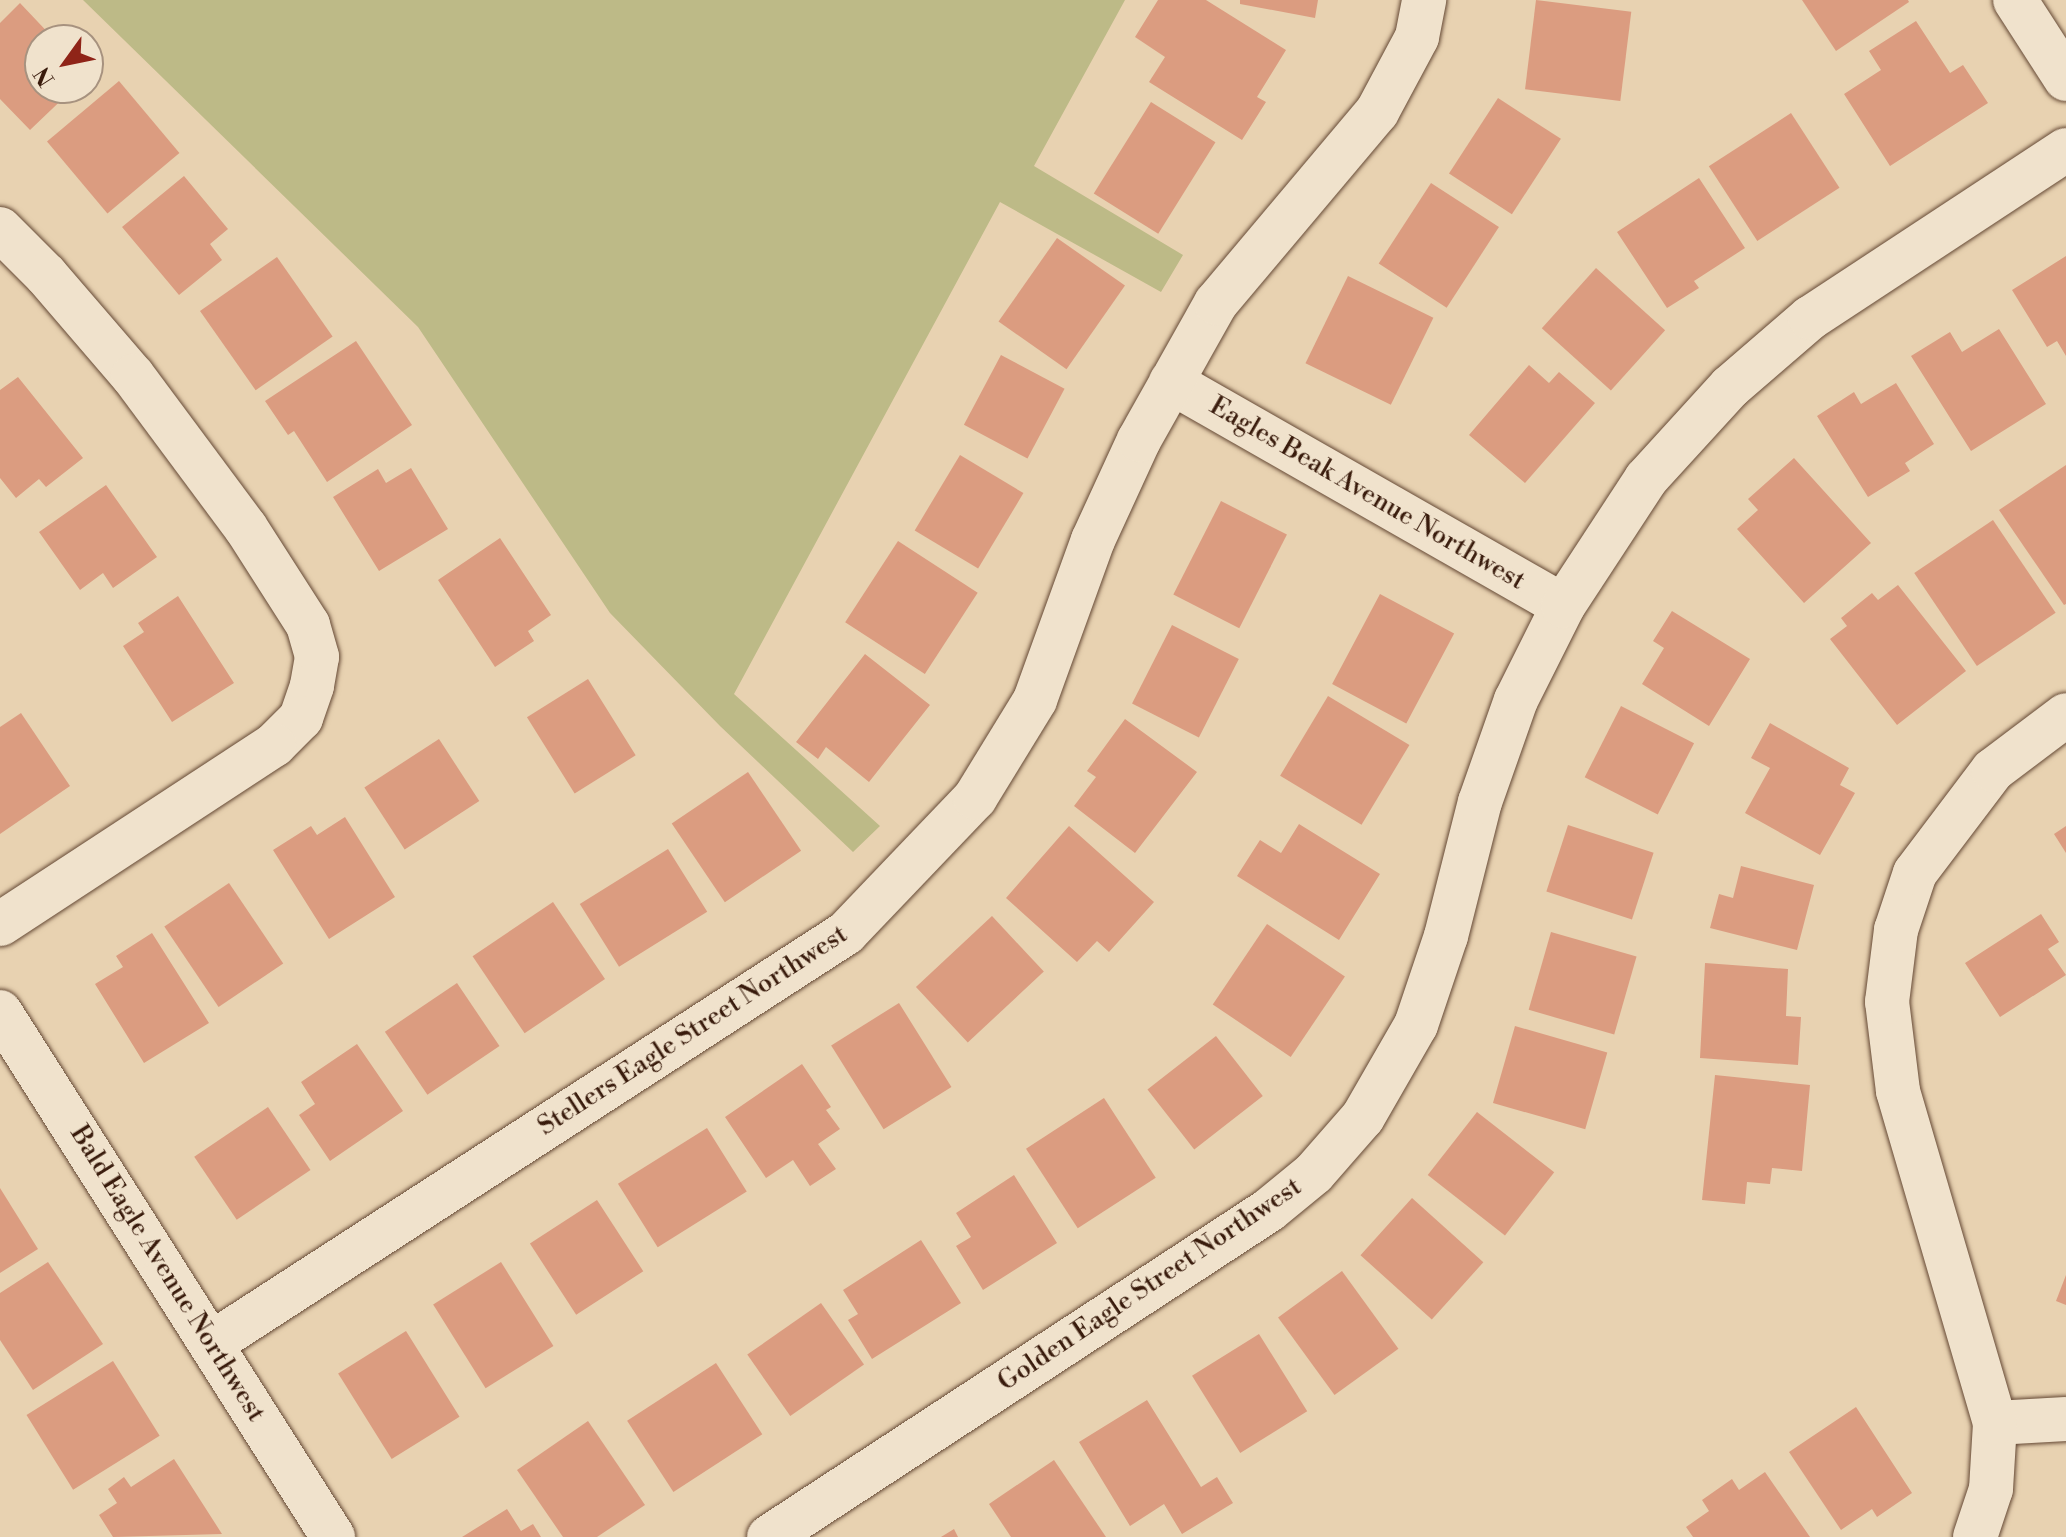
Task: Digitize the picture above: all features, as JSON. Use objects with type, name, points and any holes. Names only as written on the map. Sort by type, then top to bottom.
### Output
[{"type":"street","name":"Stellers Eagle Street Northwest","points":[[212,1343],[846,933],[975,798],[1035,700],[1093,540],[1139,440],[1171,382],[1216,303],[1377,112],[1417,37],[1424,0]]},
{"type":"street","points":[[2015,0],[2066,79]]},
{"type":"street","name":"Golden Eagle Street Northwest","points":[[769,1537],[1269,1210],[1314,1173],[1363,1117],[1416,1025],[1446,936],[1480,802],[1516,700],[1563,606],[1646,479],[1730,387],[1810,318],[2066,150]]},
{"type":"street","points":[[0,229],[46,275],[133,376],[246,528],[308,625],[317,657],[312,686],[301,718],[274,745],[0,924]]},
{"type":"street","name":"Eagles Beak Avenue Northwest","points":[[1171,382],[1563,606]]},
{"type":"street","points":[[1975,1537],[1991,1489],[1995,1423],[1898,1091],[1887,1002],[1896,930],[1915,873],[1993,770],[2066,715]]},
{"type":"street","name":"Bald Eagle Avenue Northwest","points":[[0,1012],[333,1537]]},
{"type":"street","points":[[1995,1423],[2066,1419]]},
{"type":"shaded area","points":[[83,0],[1125,0],[1034,166],[1183,255],[1161,292],[1000,202],[734,694],[880,826],[853,852],[720,726],[610,613],[418,327]]},
{"type":"building","points":[[1158,0],[1206,0],[1286,50],[1257,97],[1266,102],[1242,140],[1149,82],[1165,57],[1135,37]]},
{"type":"building","points":[[1240,0],[1318,0],[1315,18],[1240,4]]},
{"type":"building","points":[[1536,0],[1631,12],[1620,101],[1525,89]]},
{"type":"building","points":[[1802,0],[1908,0],[1909,2],[1836,51]]},
{"type":"building","points":[[20,3],[40,24],[24,24],[24,104],[57,104],[30,130],[0,99],[0,23]]},
{"type":"building","points":[[1916,21],[1950,73],[1963,65],[1988,103],[1890,166],[1844,94],[1881,70],[1869,51]]},
{"type":"building","points":[[119,81],[179,153],[107,213],[47,141],[92,104],[104,104],[104,94]]},
{"type":"building","points":[[1498,98],[1561,139],[1512,214],[1449,173]]},
{"type":"building","points":[[1151,102],[1215,142],[1158,234],[1094,194]]},
{"type":"building","points":[[1791,113],[1839,188],[1757,241],[1709,166]]},
{"type":"building","points":[[184,176],[228,229],[210,244],[222,260],[179,295],[122,227]]},
{"type":"building","points":[[1699,178],[1745,248],[1694,281],[1699,288],[1667,308],[1617,232]]},
{"type":"building","points":[[1431,183],[1499,227],[1447,308],[1379,264]]},
{"type":"building","points":[[1057,238],[1125,286],[1066,369],[998,322]]},
{"type":"building","points":[[2066,256],[2066,356],[2057,341],[2047,347],[2012,290]]},
{"type":"building","points":[[277,257],[333,336],[256,390],[200,311]]},
{"type":"building","points":[[1596,268],[1665,330],[1611,390],[1542,328]]},
{"type":"building","points":[[1348,276],[1433,318],[1391,405],[1305,363]]},
{"type":"building","points":[[1999,329],[2046,404],[1971,451],[1911,356],[1950,332],[1962,352]]},
{"type":"building","points":[[356,341],[412,425],[327,482],[294,431],[288,435],[265,401]]},
{"type":"building","points":[[1001,355],[1065,389],[1027,459],[964,425]]},
{"type":"building","points":[[1529,365],[1549,383],[1559,372],[1595,403],[1525,483],[1469,435]]},
{"type":"building","points":[[18,377],[83,458],[46,487],[39,479],[16,498],[0,478],[0,390]]},
{"type":"building","points":[[1896,383],[1934,444],[1905,463],[1910,471],[1868,497],[1817,416],[1854,392],[1861,404]]},
{"type":"building","points":[[960,455],[1023,493],[978,569],[915,530]]},
{"type":"building","points":[[1794,458],[1871,543],[1804,603],[1737,529],[1758,510],[1748,499]]},
{"type":"building","points":[[2066,465],[2066,604],[2064,605],[1999,510]]},
{"type":"building","points":[[411,468],[448,529],[379,571],[333,497],[378,469],[386,483]]},
{"type":"building","points":[[106,485],[157,557],[113,588],[103,573],[80,590],[39,532]]},
{"type":"building","points":[[1221,501],[1287,535],[1239,628],[1173,595]]},
{"type":"building","points":[[1993,520],[2056,613],[1977,666],[1914,573]]},
{"type":"building","points":[[500,538],[551,615],[528,631],[534,641],[495,667],[438,580]]},
{"type":"building","points":[[898,541],[978,593],[925,674],[845,622]]},
{"type":"building","points":[[1898,585],[1966,671],[1897,725],[1830,639],[1847,626],[1841,618],[1872,593],[1878,600]]},
{"type":"building","points":[[1380,594],[1454,633],[1406,723],[1332,684]]},
{"type":"building","points":[[178,596],[234,683],[172,722],[123,646],[144,632],[138,623]]},
{"type":"building","points":[[1672,611],[1750,659],[1709,726],[1642,684],[1664,648],[1653,641]]},
{"type":"building","points":[[1172,625],[1239,659],[1199,737],[1132,703]]},
{"type":"building","points":[[865,654],[930,705],[869,782],[826,747],[818,759],[796,742]]},
{"type":"building","points":[[588,679],[636,755],[575,793],[527,717]]},
{"type":"building","points":[[1328,696],[1409,745],[1362,825],[1280,776]]},
{"type":"building","points":[[1621,706],[1694,743],[1658,815],[1585,777]]},
{"type":"building","points":[[21,713],[70,786],[0,834],[0,727]]},
{"type":"building","points":[[1125,719],[1197,772],[1135,853],[1074,806],[1096,777],[1087,771]]},
{"type":"building","points":[[1770,723],[1849,768],[1840,785],[1855,793],[1820,855],[1745,813],[1770,768],[1751,758]]},
{"type":"building","points":[[439,739],[479,801],[405,850],[364,787]]},
{"type":"building","points":[[748,772],[801,851],[725,902],[672,823]]},
{"type":"building","points":[[345,817],[395,897],[329,939],[273,850],[311,826],[317,835]]},
{"type":"building","points":[[1299,824],[1380,874],[1339,940],[1237,876],[1260,840],[1281,853]]},
{"type":"building","points":[[1568,825],[1654,853],[1632,919],[1546,892]]},
{"type":"building","points":[[1069,826],[1154,902],[1109,952],[1097,941],[1077,962],[1006,898]]},
{"type":"building","points":[[2066,826],[2066,853],[2054,834]]},
{"type":"building","points":[[668,849],[707,912],[619,967],[580,904]]},
{"type":"building","points":[[1741,866],[1814,885],[1797,950],[1710,928],[1719,894],[1733,898]]},
{"type":"building","points":[[229,883],[283,963],[219,1007],[164,927]]},
{"type":"building","points":[[553,902],[605,979],[525,1033],[473,956]]},
{"type":"building","points":[[2041,914],[2059,942],[2048,949],[2066,975],[2000,1017],[1965,963]]},
{"type":"building","points":[[992,916],[1044,972],[968,1043],[916,987]]},
{"type":"building","points":[[1267,924],[1345,977],[1291,1057],[1213,1004]]},
{"type":"building","points":[[1551,932],[1637,957],[1614,1034],[1529,1010]]},
{"type":"building","points":[[152,933],[209,1023],[144,1063],[95,984],[123,967],[116,956]]},
{"type":"building","points":[[1705,963],[1788,969],[1786,1016],[1801,1017],[1798,1065],[1700,1058]]},
{"type":"building","points":[[457,983],[499,1046],[427,1095],[385,1032]]},
{"type":"building","points":[[899,1003],[951,1087],[884,1129],[831,1045]]},
{"type":"building","points":[[1515,1026],[1607,1052],[1585,1129],[1493,1103]]},
{"type":"building","points":[[1216,1036],[1263,1096],[1194,1149],[1147,1090]]},
{"type":"building","points":[[357,1044],[403,1111],[330,1161],[299,1115],[315,1104],[301,1082]]},
{"type":"building","points":[[802,1064],[831,1107],[826,1110],[840,1129],[818,1144],[836,1169],[810,1186],[793,1160],[766,1178],[725,1117]]},
{"type":"building","points":[[1715,1075],[1810,1085],[1802,1171],[1772,1168],[1770,1184],[1747,1182],[1745,1204],[1702,1200]]},
{"type":"building","points":[[1104,1098],[1156,1178],[1078,1228],[1026,1149]]},
{"type":"building","points":[[268,1107],[310,1170],[237,1220],[194,1157]]},
{"type":"building","points":[[1477,1112],[1554,1172],[1505,1235],[1428,1175]]},
{"type":"building","points":[[707,1128],[747,1192],[658,1247],[618,1184]]},
{"type":"building","points":[[1014,1175],[1057,1243],[983,1290],[956,1246],[971,1237],[956,1213]]},
{"type":"building","points":[[0,1188],[38,1249],[0,1273]]},
{"type":"building","points":[[1412,1198],[1483,1262],[1432,1319],[1360,1255]]},
{"type":"building","points":[[597,1200],[643,1271],[576,1315],[530,1244]]},
{"type":"building","points":[[921,1240],[961,1303],[872,1359],[848,1320],[858,1314],[843,1290]]},
{"type":"building","points":[[48,1262],[103,1344],[33,1390],[0,1340],[0,1293]]},
{"type":"building","points":[[501,1262],[553,1346],[486,1388],[433,1304]]},
{"type":"building","points":[[1342,1271],[1398,1349],[1335,1395],[1278,1317]]},
{"type":"building","points":[[2066,1275],[2066,1305],[2056,1301]]},
{"type":"building","points":[[821,1303],[864,1364],[790,1416],[747,1355]]},
{"type":"building","points":[[406,1331],[460,1417],[392,1459],[338,1373]]},
{"type":"building","points":[[1259,1334],[1307,1411],[1240,1453],[1192,1376]]},
{"type":"building","points":[[113,1361],[160,1436],[73,1490],[26,1415]]},
{"type":"building","points":[[716,1363],[762,1434],[673,1492],[627,1421]]},
{"type":"building","points":[[1147,1400],[1201,1487],[1217,1477],[1233,1503],[1182,1534],[1164,1504],[1130,1526],[1079,1442]]},
{"type":"building","points":[[1856,1407],[1912,1493],[1877,1517],[1872,1509],[1841,1530],[1789,1452]]},
{"type":"building","points":[[588,1421],[645,1505],[597,1537],[563,1537],[517,1470]]},
{"type":"building","points":[[174,1459],[222,1534],[113,1537],[99,1515],[117,1503],[108,1489],[124,1477],[131,1487]]},
{"type":"building","points":[[1054,1460],[1106,1537],[1011,1537],[989,1504]]},
{"type":"building","points":[[1765,1472],[1810,1537],[1693,1537],[1686,1527],[1709,1511],[1702,1500],[1732,1479],[1739,1490]]},
{"type":"building","points":[[507,1509],[521,1531],[533,1524],[541,1537],[462,1537]]},
{"type":"building","points":[[954,1529],[958,1537],[941,1537]]}]
